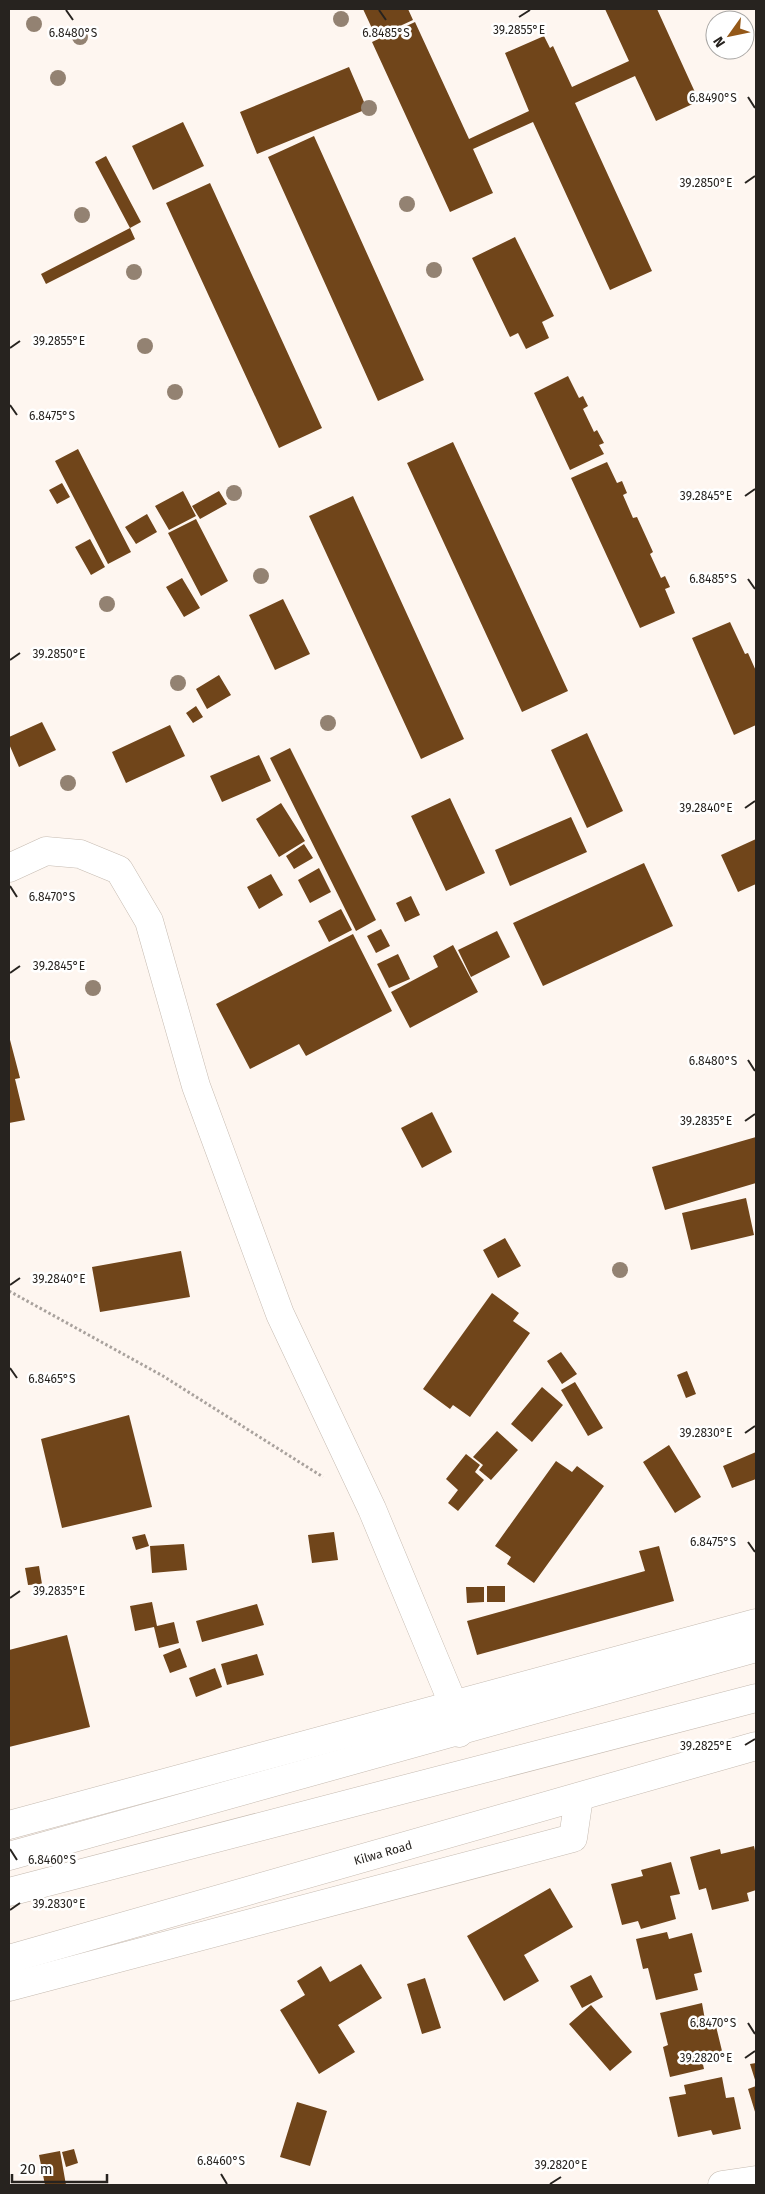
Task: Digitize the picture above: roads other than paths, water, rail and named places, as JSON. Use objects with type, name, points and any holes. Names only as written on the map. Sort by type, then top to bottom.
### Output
[{"type":"main road","points":[[9,868],[46,851],[80,854],[119,870],[149,921],[196,1086],[280,1314],[372,1508],[454,1706],[459,1733]]},
{"type":"main road","points":[[9,1825],[756,1623]]},
{"type":"main road","points":[[9,1856],[459,1733],[756,1648]]},
{"type":"main road","points":[[9,1892],[756,1698]]},
{"type":"main road","name":"Kilwa Road","points":[[9,1959],[756,1746]]},
{"type":"main road","points":[[9,1987],[574,1838],[579,1797]]},
{"type":"main road","points":[[722,2185],[756,2180]]}]
